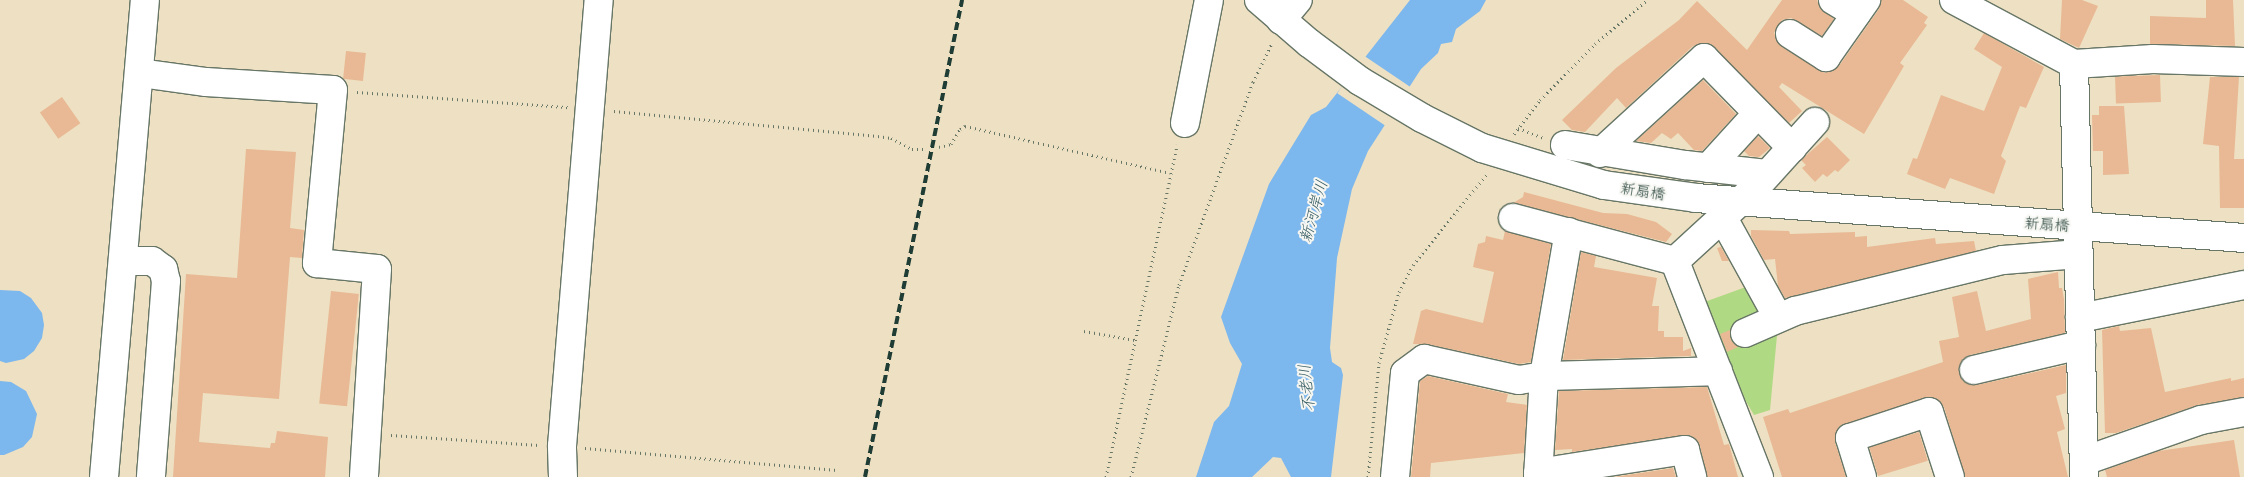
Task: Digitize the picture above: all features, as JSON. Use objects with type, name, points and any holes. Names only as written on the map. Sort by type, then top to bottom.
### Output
[{"type":"street","points":[[104,477],[145,0]]},
{"type":"street","points":[[563,477],[562,446],[599,0]]},
{"type":"street","points":[[1185,123],[1209,0]]},
{"type":"street","name":"新扇橋","points":[[1260,0],[1285,19],[1309,43],[1389,100],[1491,151],[1604,185],[1731,209],[2078,226],[2244,238]]},
{"type":"street","points":[[1790,34],[1826,56],[1861,7],[1833,0]]},
{"type":"street","points":[[1954,0],[2074,64],[2153,59],[2244,62]]},
{"type":"street","points":[[1600,153],[1704,58],[1792,148]]},
{"type":"street","points":[[2074,64],[2084,469],[2201,420],[2244,412]]},
{"type":"street","points":[[140,73],[206,82],[333,90],[316,263],[377,269],[364,477]]},
{"type":"street","points":[[1708,168],[1758,113]]},
{"type":"street","points":[[1675,261],[1767,174],[1815,122]]},
{"type":"street","points":[[1556,142],[1600,153],[1767,174]]},
{"type":"street","points":[[1731,209],[1777,316]]},
{"type":"street","points":[[1513,218],[1675,261]]},
{"type":"street","points":[[1569,232],[1544,376],[1538,475],[1684,450],[1692,477]]},
{"type":"street","points":[[1745,333],[1777,316],[2003,260],[2078,254]]},
{"type":"street","points":[[123,261],[152,261],[162,269],[166,281],[151,477]]},
{"type":"street","points":[[1675,261],[1759,477]]},
{"type":"street","points":[[2080,318],[2244,284]]},
{"type":"street","points":[[1974,370],[2081,345]]},
{"type":"street","points":[[1395,477],[1405,373],[1424,359],[1519,380],[1544,376],[1718,371]]},
{"type":"street","points":[[1862,477],[1850,438],[1929,412],[1950,477]]},
{"type":"path","points":[[1556,142],[1518,128],[1540,100],[1595,44],[1647,0]]},
{"type":"path","points":[[1131,477],[1179,284],[1253,82],[1285,19]]},
{"type":"path","points":[[333,90],[590,109],[878,136],[891,138],[917,150],[926,149]]},
{"type":"path","points":[[1106,477],[1170,173],[1185,123]]},
{"type":"path","points":[[939,148],[951,144],[960,129],[965,126],[1170,173]]},
{"type":"path","points":[[1368,477],[1379,363],[1398,292],[1413,265],[1491,151]]},
{"type":"path","points":[[1084,331],[1135,340]]},
{"type":"path","points":[[368,433],[562,446],[837,470]]},
{"type":"green space","points":[[1754,284],[1778,325],[1770,410],[1754,415],[1719,356],[1699,304]]},
{"type":"water","points":[[1410,0],[1486,0],[1480,11],[1456,29],[1452,42],[1441,44],[1438,53],[1421,69],[1368,151],[1352,189],[1337,258],[1330,348],[1332,362],[1341,368],[1343,375],[1331,477],[1291,477],[1281,458],[1273,457],[1252,477],[1196,477],[1214,422],[1229,406],[1242,364],[1230,343],[1221,317],[1269,184],[1311,115],[1326,107]]},
{"type":"water","points":[[0,290],[20,291],[31,298],[42,313],[44,325],[42,338],[34,351],[24,359],[6,363],[0,361]]},
{"type":"water","points":[[0,381],[11,382],[26,391],[37,414],[32,437],[23,447],[4,455],[0,455]]},
{"type":"pier","points":[[1363,55],[1412,88],[1386,126],[1337,93]]},
{"type":"building","points":[[1782,0],[1817,0],[1820,8],[1834,19],[1822,36],[1791,18],[1782,20],[1774,33],[1782,47],[1825,73],[1839,66],[1879,9],[1881,0],[1903,0],[1928,17],[1924,23],[1927,25],[1900,63],[1904,66],[1864,134],[1782,83],[1779,87],[1802,111],[1789,123],[1708,43],[1693,46],[1626,108],[1617,98],[1585,132],[1572,130],[1562,120],[1616,68],[1679,20],[1697,1],[1747,50]]},
{"type":"building","points":[[2062,0],[2082,0],[2098,6],[2079,48],[2060,39]]},
{"type":"building","points":[[2206,0],[2233,0],[2235,46],[2150,44],[2150,16],[2206,18]]},
{"type":"building","points":[[1984,33],[2044,67],[2026,108],[2020,106],[2001,156],[2006,161],[1994,194],[1950,178],[1945,189],[1907,174],[1913,158],[1917,159],[1941,95],[1984,111],[2002,67],[1974,49]]},
{"type":"building","points":[[346,51],[366,53],[363,81],[343,79]]},
{"type":"building","points":[[2160,75],[2161,102],[2116,104],[2115,77]]},
{"type":"building","points":[[2210,77],[2239,77],[2234,159],[2244,159],[2244,208],[2220,208],[2219,146],[2203,144]]},
{"type":"building","points":[[1703,80],[1736,114],[1702,151],[1694,150],[1678,133],[1671,139],[1662,133],[1651,143],[1636,141]]},
{"type":"building","points":[[62,97],[80,123],[58,139],[40,112]]},
{"type":"building","points":[[2099,106],[2124,106],[2129,174],[2103,175],[2103,151],[2093,151],[2092,115],[2099,115]]},
{"type":"building","points":[[1758,136],[1770,148],[1759,157],[1749,156],[1744,151]]},
{"type":"building","points":[[1827,137],[1850,160],[1838,172],[1835,170],[1827,177],[1823,174],[1815,182],[1802,168],[1806,165],[1801,160]]},
{"type":"building","points":[[246,149],[296,152],[290,228],[304,230],[302,258],[290,257],[279,399],[203,393],[199,442],[270,448],[271,443],[275,443],[277,431],[328,437],[325,477],[173,477],[186,274],[237,278]]},
{"type":"building","points":[[1524,192],[1603,213],[1627,214],[1656,222],[1672,234],[1666,242],[1513,203],[1523,197]]},
{"type":"building","points":[[1751,230],[1789,231],[1790,234],[1855,232],[1855,237],[1867,236],[1867,247],[1935,238],[1936,244],[1974,241],[1976,251],[1785,298],[1778,286],[1775,259],[1764,260],[1751,236]]},
{"type":"building","points":[[1505,231],[1551,244],[1531,362],[1519,364],[1427,344],[1413,344],[1421,311],[1426,309],[1483,323],[1494,272],[1473,267],[1478,244],[1485,242],[1486,236],[1503,240]]},
{"type":"building","points":[[1721,247],[1729,261],[1722,261],[1717,248]]},
{"type":"building","points":[[1581,252],[1596,256],[1594,267],[1657,278],[1652,306],[1659,306],[1658,331],[1664,331],[1664,337],[1683,337],[1683,351],[1691,348],[1691,356],[1563,360]]},
{"type":"building","points":[[2058,272],[2059,288],[2062,288],[2064,299],[2065,333],[1970,355],[1963,359],[1959,373],[1963,381],[1977,385],[2066,365],[2066,393],[2056,396],[2065,429],[2057,432],[2068,477],[1965,477],[1944,407],[1932,397],[1839,427],[1835,442],[1846,477],[1782,477],[1763,417],[1788,409],[1790,413],[1943,362],[1939,341],[1959,337],[1952,297],[1977,291],[1986,331],[2031,319],[2028,279]]},
{"type":"building","points":[[331,291],[359,294],[347,406],[319,403]]},
{"type":"building","points":[[2119,326],[2120,331],[2151,328],[2165,392],[2231,378],[2231,381],[2244,378],[2244,397],[2198,405],[2116,433],[2105,433],[2102,330]]},
{"type":"building","points":[[1730,330],[1731,340],[1738,347],[1727,352],[1720,334]]},
{"type":"building","points":[[1428,376],[1508,394],[1506,402],[1527,405],[1524,453],[1431,463],[1430,477],[1411,477],[1420,381]]},
{"type":"building","points":[[1707,387],[1724,445],[1729,444],[1738,477],[1707,477],[1700,446],[1690,435],[1572,452],[1572,449],[1555,450],[1559,391]]},
{"type":"building","points":[[1919,432],[1928,461],[1878,476],[1869,447]]},
{"type":"building","points":[[2234,440],[2240,477],[2107,477],[2105,470],[2159,451]]},
{"type":"building","points":[[1673,468],[1676,477],[1614,477]]},
{"type":"railway","points":[[865,477],[962,0]]},
{"type":"water label","name":"新河岸川","points":[[1313,211]]},
{"type":"water label","name":"不老川","points":[[1306,388]]}]
